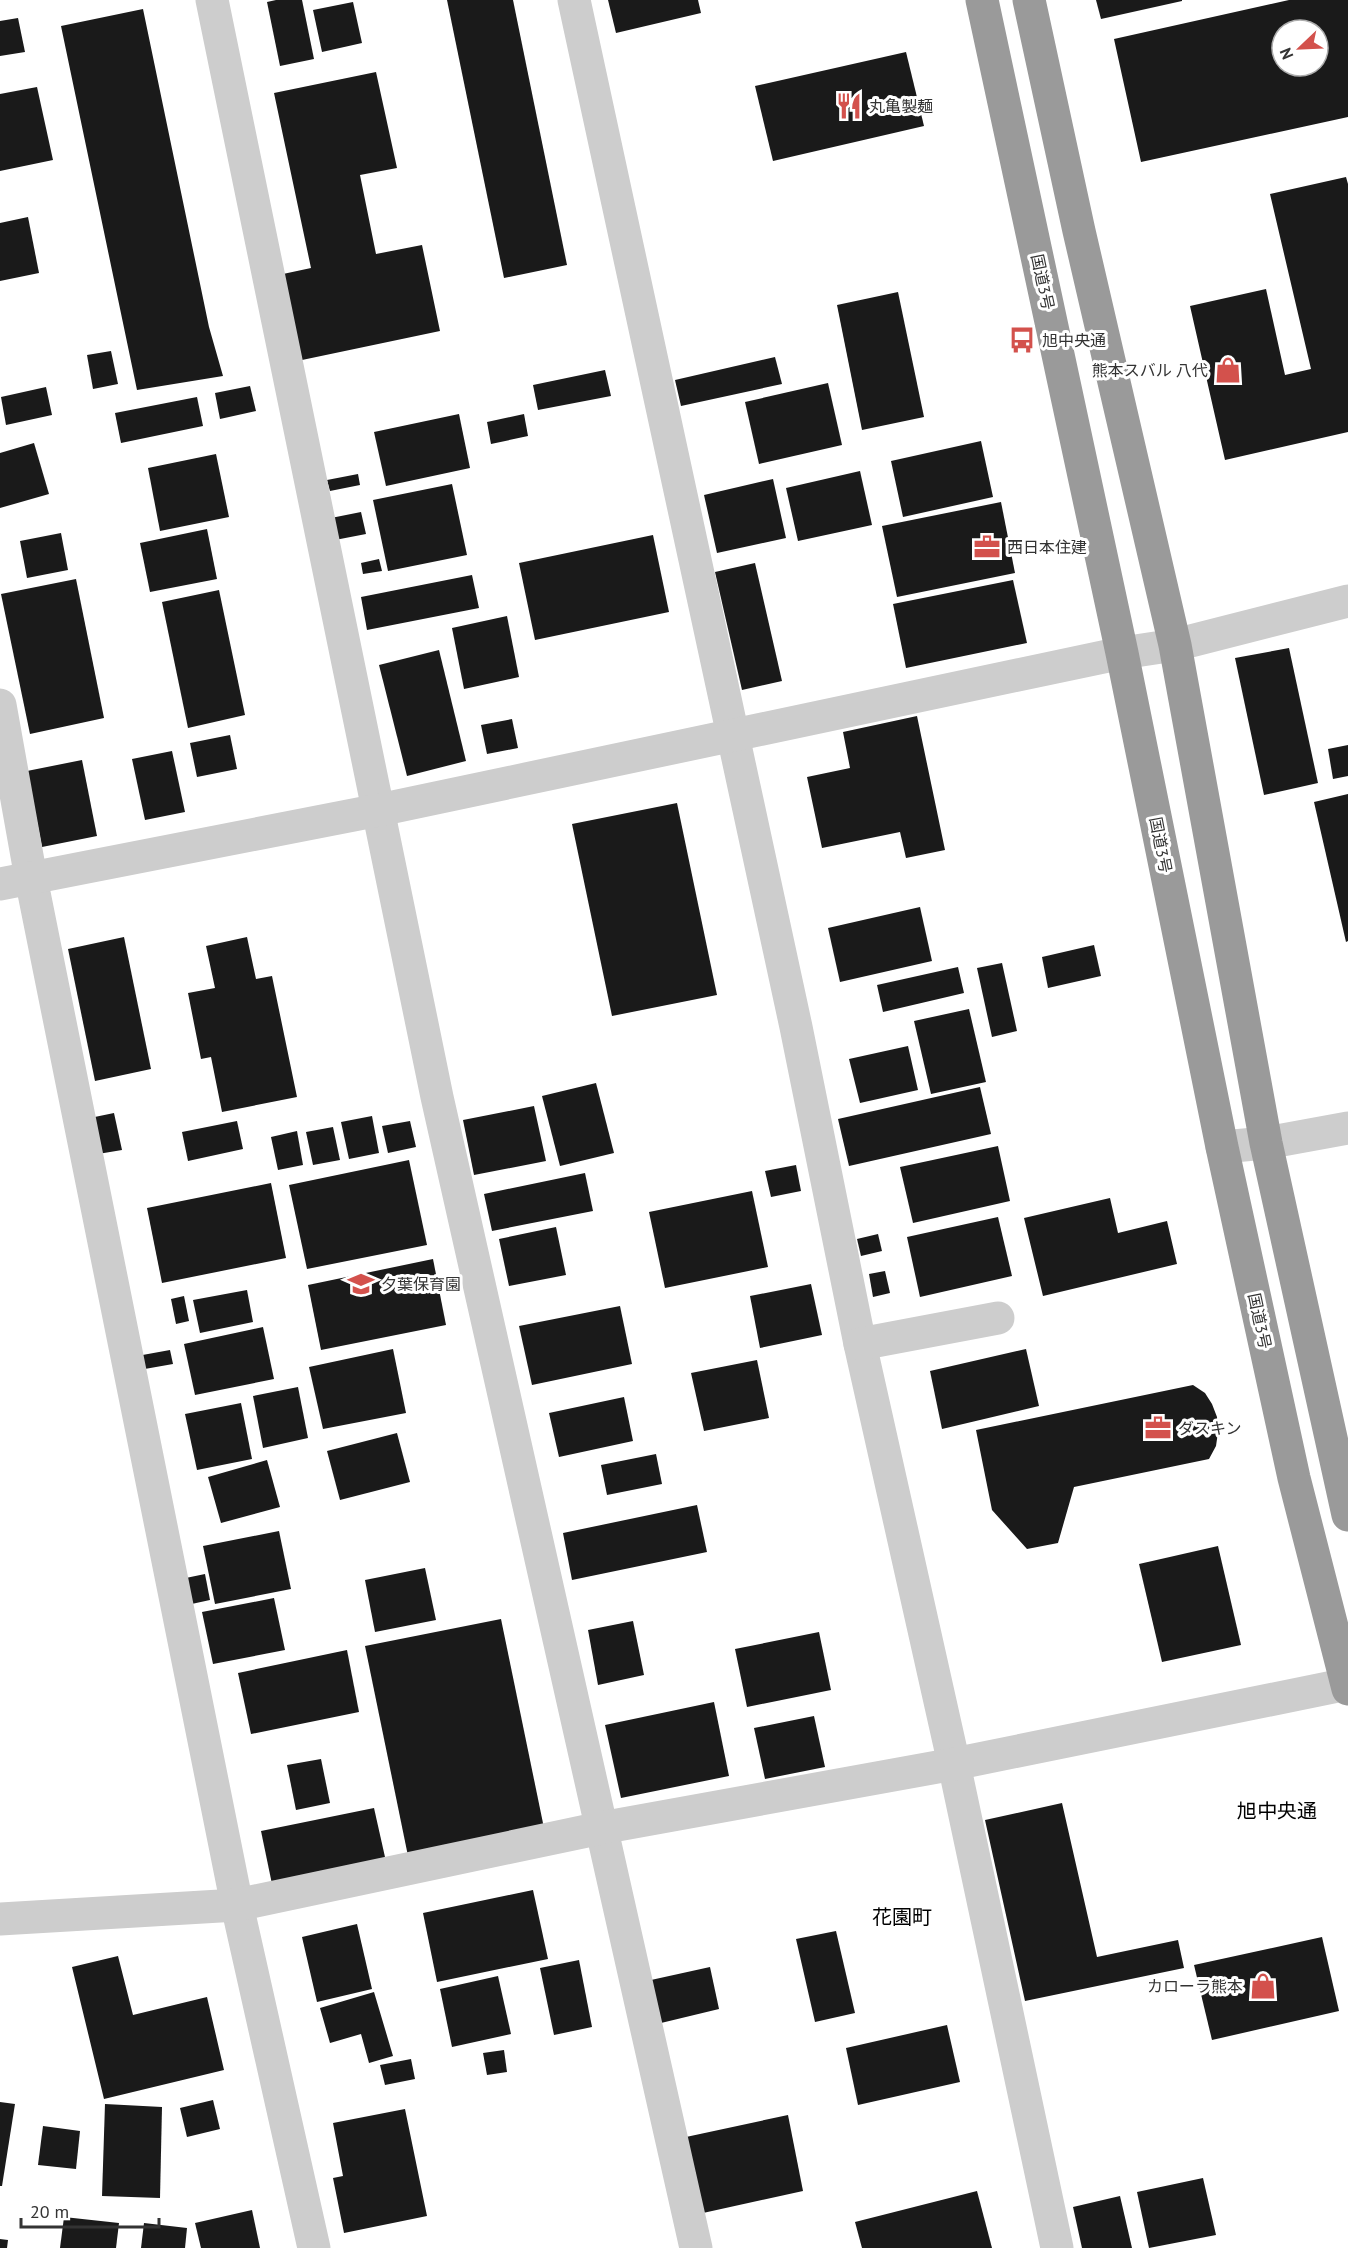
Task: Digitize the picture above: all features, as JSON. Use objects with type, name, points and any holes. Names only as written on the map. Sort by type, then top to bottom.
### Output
[{"type":"highway","name":"国道3号","points":[[982,0],[1122,653],[1222,1147],[1293,1478],[1348,1686]]},
{"type":"highway","points":[[1029,0],[1082,243],[1175,645],[1266,1143],[1348,1515]]},
{"type":"street","points":[[212,0],[437,1097],[696,2248]]},
{"type":"street","points":[[574,0],[794,1016],[860,1344],[954,1764],[1057,2248]]},
{"type":"street","points":[[16,881],[379,810],[1122,653],[1175,645],[1348,601]]},
{"type":"street","points":[[0,705],[16,881],[237,1905],[314,2248]]},
{"type":"street","points":[[1222,1147],[1266,1143],[1348,1128]]},
{"type":"street","points":[[860,1344],[998,1318]]},
{"type":"street","points":[[0,1919],[237,1905],[601,1828],[954,1764],[1348,1686]]},
{"type":"building","points":[[302,0],[314,59],[280,66],[267,2]]},
{"type":"building","points":[[447,0],[513,0],[567,265],[504,278]]},
{"type":"building","points":[[608,0],[698,0],[701,13],[616,33]]},
{"type":"building","points":[[1096,0],[1182,0],[1182,1],[1101,19]]},
{"type":"building","points":[[1289,0],[1348,0],[1348,117],[1141,162],[1114,39]]},
{"type":"building","points":[[353,2],[362,43],[322,52],[313,10]]},
{"type":"building","points":[[143,9],[209,327],[223,376],[137,390],[61,26]]},
{"type":"building","points":[[18,18],[25,52],[0,56],[0,21]]},
{"type":"building","points":[[906,52],[924,126],[773,161],[755,86]]},
{"type":"building","points":[[376,72],[397,168],[360,175],[376,254],[422,245],[440,331],[302,360],[283,274],[311,268],[274,93]]},
{"type":"building","points":[[37,87],[53,160],[0,171],[0,94]]},
{"type":"building","points":[[1346,177],[1348,184],[1348,432],[1225,460],[1190,306],[1266,289],[1285,375],[1311,369],[1270,194]]},
{"type":"building","points":[[28,217],[39,273],[0,281],[0,223]]},
{"type":"building","points":[[898,292],[924,417],[862,430],[837,305]]},
{"type":"building","points":[[111,351],[118,384],[93,389],[87,355]]},
{"type":"building","points":[[775,357],[782,384],[681,406],[675,380]]},
{"type":"building","points":[[605,370],[611,396],[538,410],[533,385]]},
{"type":"building","points":[[828,383],[842,445],[759,464],[745,402]]},
{"type":"building","points":[[250,386],[256,411],[220,419],[215,393]]},
{"type":"building","points":[[46,387],[52,415],[6,425],[1,397]]},
{"type":"building","points":[[197,397],[203,426],[121,443],[115,413]]},
{"type":"building","points":[[459,414],[470,468],[386,486],[374,432]]},
{"type":"building","points":[[524,414],[528,436],[491,444],[487,422]]},
{"type":"building","points":[[981,441],[993,497],[903,517],[891,461]]},
{"type":"building","points":[[34,443],[49,494],[0,508],[0,453]]},
{"type":"building","points":[[216,454],[229,517],[160,531],[148,468]]},
{"type":"building","points":[[860,471],[872,525],[798,541],[786,488]]},
{"type":"building","points":[[358,474],[360,485],[330,491],[327,480]]},
{"type":"building","points":[[773,479],[786,538],[717,553],[704,495]]},
{"type":"building","points":[[452,484],[467,555],[388,571],[373,500]]},
{"type":"building","points":[[1001,502],[1015,573],[897,597],[882,526]]},
{"type":"building","points":[[361,512],[366,534],[335,540],[331,518]]},
{"type":"building","points":[[207,529],[217,579],[150,592],[140,543]]},
{"type":"building","points":[[61,533],[68,570],[27,578],[20,541]]},
{"type":"building","points":[[653,535],[669,612],[535,640],[519,563]]},
{"type":"building","points":[[379,559],[382,571],[363,574],[361,563]]},
{"type":"building","points":[[755,563],[782,681],[742,690],[715,572]]},
{"type":"building","points":[[472,575],[479,608],[367,630],[361,597]]},
{"type":"building","points":[[76,579],[104,718],[30,734],[1,594]]},
{"type":"building","points":[[1013,580],[1027,643],[906,668],[893,604]]},
{"type":"building","points":[[219,590],[245,715],[188,728],[162,602]]},
{"type":"building","points":[[507,616],[519,677],[464,689],[452,628]]},
{"type":"building","points":[[1289,648],[1318,783],[1264,795],[1235,658]]},
{"type":"building","points":[[439,650],[466,761],[407,776],[379,665]]},
{"type":"building","points":[[917,716],[945,850],[906,858],[900,832],[822,848],[807,777],[850,768],[843,732]]},
{"type":"building","points":[[512,719],[518,748],[487,754],[481,725]]},
{"type":"building","points":[[230,735],[237,769],[197,777],[190,743]]},
{"type":"building","points":[[1348,745],[1348,776],[1333,779],[1328,749]]},
{"type":"building","points":[[172,751],[185,812],[145,820],[132,759]]},
{"type":"building","points":[[82,760],[97,836],[42,847],[27,771]]},
{"type":"building","points":[[1348,794],[1348,941],[1346,942],[1314,802]]},
{"type":"building","points":[[677,803],[717,995],[612,1016],[572,824]]},
{"type":"building","points":[[920,907],[932,961],[840,982],[828,928]]},
{"type":"building","points":[[124,937],[151,1069],[95,1081],[68,949]]},
{"type":"building","points":[[247,937],[256,979],[272,976],[297,1097],[222,1112],[211,1057],[201,1059],[188,993],[215,988],[206,946]]},
{"type":"building","points":[[1094,945],[1101,976],[1048,988],[1042,957]]},
{"type":"building","points":[[1002,963],[1017,1031],[992,1037],[977,968]]},
{"type":"building","points":[[958,967],[964,993],[883,1012],[877,985]]},
{"type":"building","points":[[969,1009],[986,1082],[931,1094],[914,1021]]},
{"type":"building","points":[[908,1046],[918,1090],[860,1103],[849,1059]]},
{"type":"building","points":[[596,1083],[614,1153],[560,1166],[542,1096]]},
{"type":"building","points":[[980,1087],[991,1134],[849,1166],[838,1119]]},
{"type":"building","points":[[534,1106],[546,1161],[474,1175],[463,1120]]},
{"type":"building","points":[[114,1113],[122,1150],[92,1155],[85,1119]]},
{"type":"building","points":[[372,1116],[379,1153],[349,1159],[341,1122]]},
{"type":"building","points":[[237,1121],[243,1149],[188,1161],[182,1132]]},
{"type":"building","points":[[410,1121],[416,1147],[388,1153],[382,1126]]},
{"type":"building","points":[[333,1127],[340,1160],[313,1165],[306,1132]]},
{"type":"building","points":[[297,1131],[303,1165],[278,1170],[271,1137]]},
{"type":"building","points":[[998,1146],[1010,1201],[913,1223],[900,1167]]},
{"type":"building","points":[[409,1160],[427,1245],[307,1269],[289,1185]]},
{"type":"building","points":[[796,1165],[801,1191],[771,1197],[765,1171]]},
{"type":"building","points":[[585,1173],[593,1211],[492,1231],[484,1194]]},
{"type":"building","points":[[271,1183],[286,1258],[162,1283],[147,1208]]},
{"type":"building","points":[[752,1191],[768,1267],[665,1288],[649,1212]]},
{"type":"building","points":[[1110,1198],[1118,1233],[1167,1221],[1177,1264],[1043,1296],[1024,1218]]},
{"type":"building","points":[[998,1217],[1012,1276],[920,1297],[907,1237]]},
{"type":"building","points":[[556,1227],[566,1275],[509,1286],[499,1239]]},
{"type":"building","points":[[878,1234],[882,1251],[861,1256],[857,1239]]},
{"type":"building","points":[[433,1259],[446,1325],[321,1350],[308,1285]]},
{"type":"building","points":[[885,1271],[890,1293],[873,1297],[869,1274]]},
{"type":"building","points":[[811,1284],[822,1335],[760,1348],[750,1296]]},
{"type":"building","points":[[247,1290],[253,1322],[200,1333],[193,1300]]},
{"type":"building","points":[[184,1296],[189,1321],[176,1324],[171,1299]]},
{"type":"building","points":[[620,1306],[632,1364],[532,1385],[519,1326]]},
{"type":"building","points":[[263,1327],[274,1379],[195,1395],[184,1344]]},
{"type":"building","points":[[393,1349],[406,1413],[323,1429],[309,1367]]},
{"type":"building","points":[[1026,1349],[1039,1406],[942,1429],[930,1371]]},
{"type":"building","points":[[170,1350],[173,1364],[139,1370],[137,1356]]},
{"type":"building","points":[[757,1360],[769,1418],[704,1431],[691,1373]]},
{"type":"building","points":[[1193,1385],[1205,1393],[1217,1417],[1216,1446],[1209,1459],[1074,1487],[1058,1543],[1027,1549],[992,1510],[976,1430]]},
{"type":"building","points":[[298,1387],[308,1438],[263,1448],[253,1396]]},
{"type":"building","points":[[624,1397],[633,1441],[559,1457],[549,1413]]},
{"type":"building","points":[[241,1403],[252,1459],[197,1470],[185,1414]]},
{"type":"building","points":[[397,1433],[410,1482],[340,1500],[327,1451]]},
{"type":"building","points":[[656,1454],[662,1484],[607,1495],[601,1465]]},
{"type":"building","points":[[267,1460],[280,1507],[221,1523],[208,1477]]},
{"type":"building","points":[[697,1505],[707,1552],[572,1580],[563,1533]]},
{"type":"building","points":[[279,1531],[291,1589],[215,1604],[203,1546]]},
{"type":"building","points":[[1218,1546],[1241,1645],[1162,1662],[1139,1564]]},
{"type":"building","points":[[425,1568],[436,1620],[375,1632],[365,1580]]},
{"type":"building","points":[[205,1574],[210,1600],[187,1605],[181,1579]]},
{"type":"building","points":[[274,1598],[285,1650],[213,1664],[202,1612]]},
{"type":"building","points":[[501,1619],[544,1828],[408,1856],[365,1646]]},
{"type":"building","points":[[633,1621],[644,1675],[598,1685],[588,1630]]},
{"type":"building","points":[[819,1632],[831,1690],[747,1707],[735,1649]]},
{"type":"building","points":[[347,1650],[359,1712],[251,1734],[238,1673]]},
{"type":"building","points":[[714,1702],[729,1776],[621,1798],[605,1725]]},
{"type":"building","points":[[814,1716],[825,1767],[765,1779],[754,1728]]},
{"type":"building","points":[[321,1759],[330,1803],[296,1810],[287,1765]]},
{"type":"building","points":[[1062,1803],[1097,1957],[1178,1940],[1184,1968],[1025,2001],[985,1820]]},
{"type":"building","points":[[374,1808],[387,1866],[273,1889],[261,1831]]},
{"type":"building","points":[[533,1890],[548,1959],[437,1982],[423,1913]]},
{"type":"building","points":[[357,1924],[372,1989],[317,2002],[302,1937]]},
{"type":"building","points":[[836,1931],[855,2013],[815,2022],[796,1939]]},
{"type":"building","points":[[1322,1937],[1339,2011],[1212,2040],[1194,1965]]},
{"type":"building","points":[[118,1956],[133,2015],[207,1997],[224,2070],[104,2099],[72,1967]]},
{"type":"building","points":[[579,1960],[592,2027],[554,2035],[540,1968]]},
{"type":"building","points":[[710,1967],[719,2009],[661,2023],[651,1980]]},
{"type":"building","points":[[498,1976],[511,2034],[452,2047],[440,1989]]},
{"type":"building","points":[[374,1992],[393,2056],[369,2063],[361,2034],[330,2043],[320,2008]]},
{"type":"building","points":[[947,2025],[960,2082],[858,2105],[846,2048]]},
{"type":"building","points":[[504,2050],[507,2072],[487,2075],[483,2053]]},
{"type":"building","points":[[411,2059],[415,2079],[385,2085],[380,2065]]},
{"type":"building","points":[[213,2100],[220,2129],[187,2137],[180,2108]]},
{"type":"building","points":[[0,2102],[15,2104],[2,2186],[0,2186]]},
{"type":"building","points":[[105,2104],[162,2107],[160,2198],[102,2196]]},
{"type":"building","points":[[405,2109],[427,2216],[344,2233],[333,2178],[343,2176],[333,2123]]},
{"type":"building","points":[[788,2115],[803,2191],[703,2213],[686,2137]]},
{"type":"building","points":[[43,2126],[80,2131],[76,2169],[38,2165]]},
{"type":"building","points":[[1203,2178],[1216,2235],[1149,2248],[1137,2192]]},
{"type":"building","points":[[977,2191],[992,2248],[862,2248],[855,2222]]},
{"type":"building","points":[[1120,2196],[1132,2248],[1082,2248],[1073,2207]]},
{"type":"building","points":[[252,2210],[260,2248],[201,2248],[195,2223]]},
{"type":"building","points":[[64,2217],[119,2223],[116,2248],[60,2248]]},
{"type":"building","points":[[144,2223],[187,2228],[185,2248],[141,2248]]},
{"type":"building","points":[[0,2239],[8,2240],[7,2248],[0,2248]]},
{"type":"place","name":"丸亀製麺","points":[[849,106]]},
{"type":"place","name":"旭中央通","points":[[1022,340]]},
{"type":"place","name":"熊本スバル 八代","points":[[1228,370]]},
{"type":"place","name":"西日本住建","points":[[987,547]]},
{"type":"place","name":"夕葉保育園","points":[[361,1284]]},
{"type":"place","name":"ダスキン","points":[[1158,1428]]},
{"type":"place","name":"カローラ熊本","points":[[1263,1986]]},
{"type":"district","name":"旭中央通","points":[[1277,1811]]},
{"type":"district","name":"花園町","points":[[902,1917]]}]
